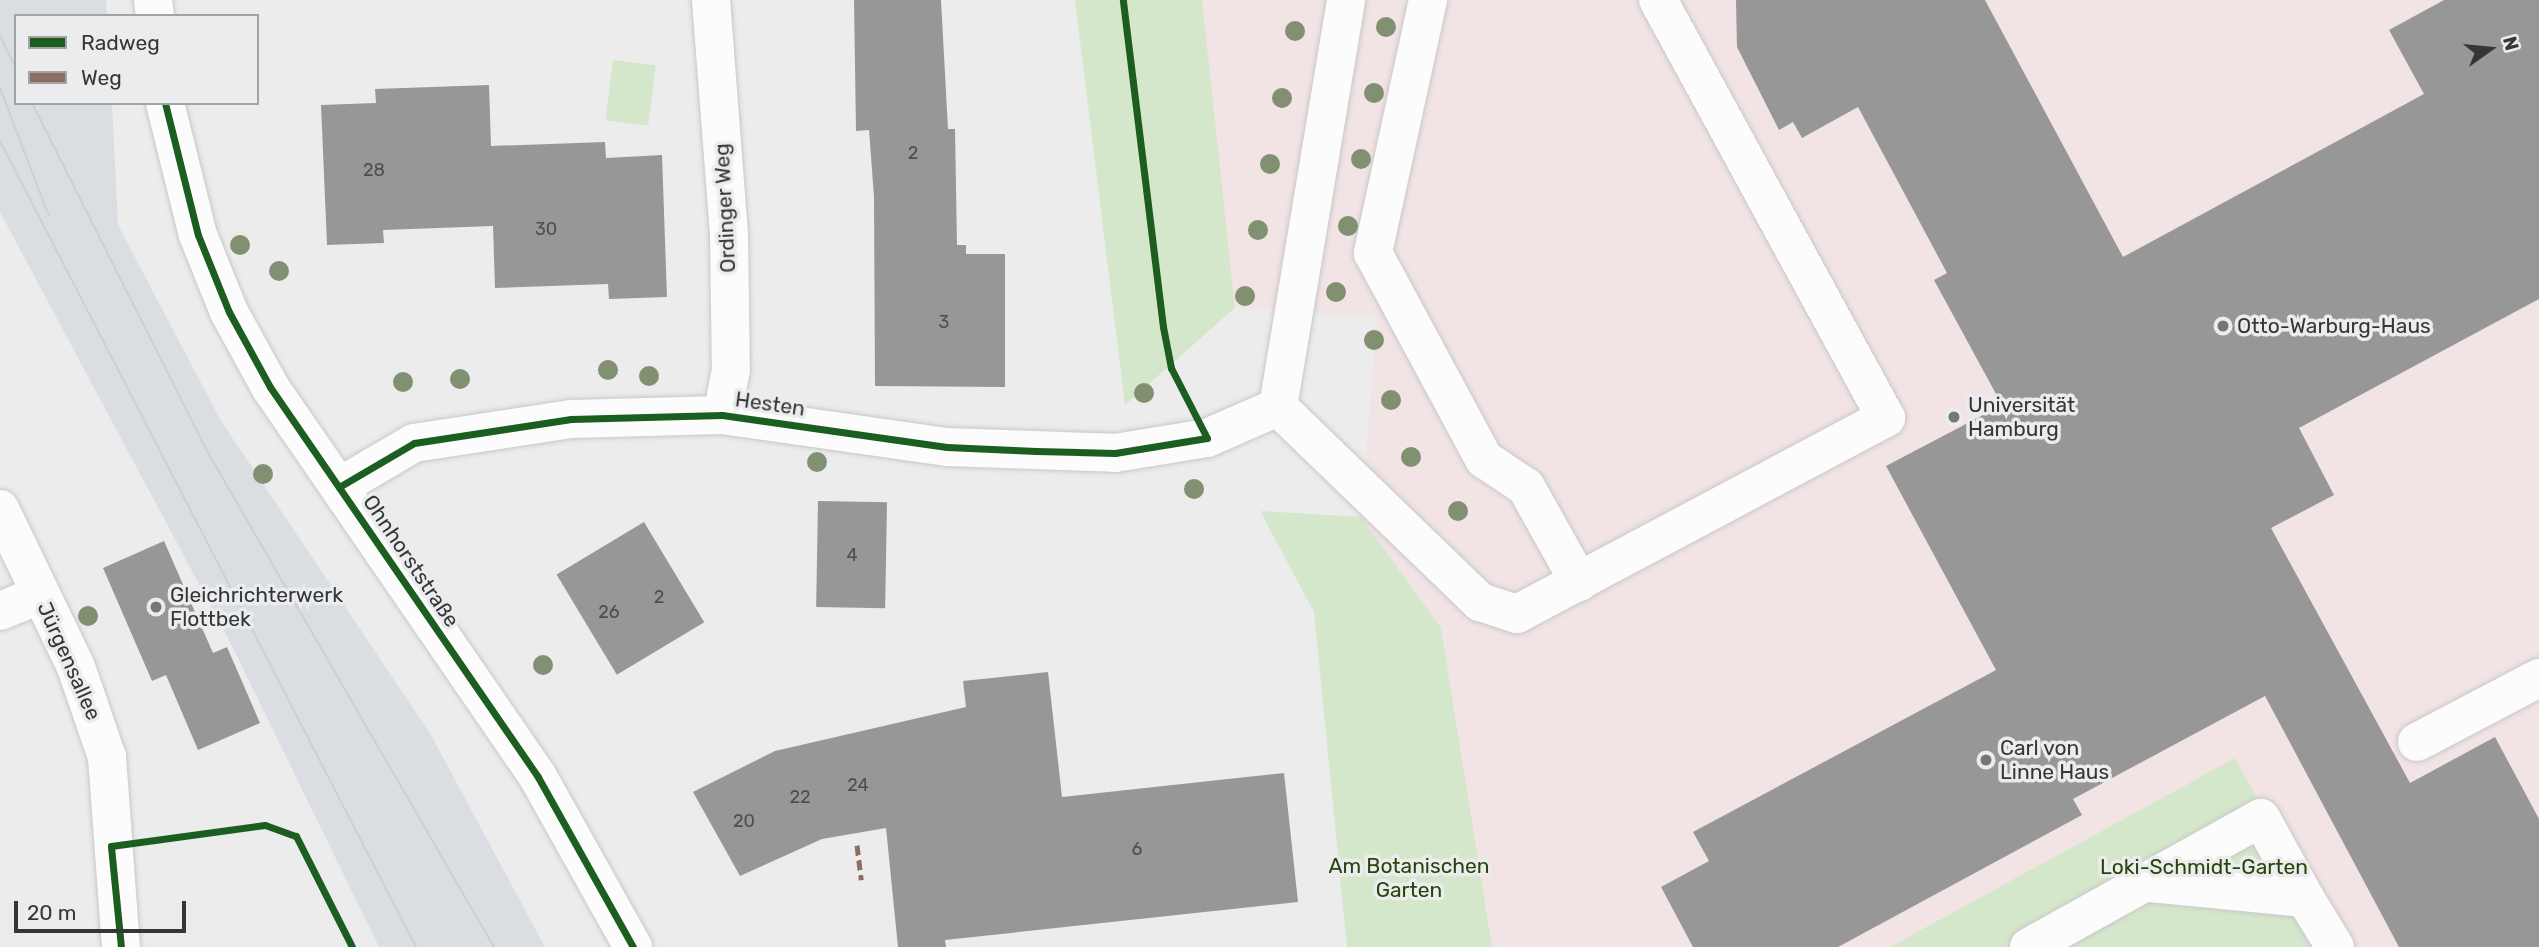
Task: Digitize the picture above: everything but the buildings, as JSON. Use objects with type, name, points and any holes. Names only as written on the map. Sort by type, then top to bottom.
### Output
[{"type":"street","name":"Ordinger Weg","points":[[712,0],[729,235],[731,370],[722,415]]},
{"type":"street","points":[[1346,0],[1278,407],[1480,602],[1517,614],[1886,418],[1658,0]]},
{"type":"street","points":[[1428,0],[1373,253],[1484,459],[1526,487],[1579,582]]},
{"type":"street","name":"Ohnhorststraße","points":[[165,105],[198,235],[229,312],[270,387],[538,777],[633,947]]},
{"type":"street","name":"Hesten","points":[[339,487],[414,443],[456,432],[571,419],[722,415],[947,447],[1115,453],[1207,438],[1278,407]]},
{"type":"street","name":"Jürgensallee","points":[[0,509],[39,595],[76,667],[107,757],[121,947]]},
{"type":"street","points":[[0,611],[39,595]]},
{"type":"street","points":[[2417,743],[2539,678]]},
{"type":"street","points":[[2029,947],[2261,818],[2305,898],[2336,947]]},
{"type":"street","points":[[2148,883],[2305,898]]},
{"type":"shaded area","points":[[0,0],[106,0],[107,14],[14,14],[14,105],[112,105],[118,225],[221,421],[431,735],[545,947],[379,947],[231,644],[0,212]]},
{"type":"shaded area","name":"Universität Hamburg","points":[[1200,0],[2539,0],[2539,947],[2340,947],[2235,758],[1890,947],[1492,947],[1441,628],[1361,517],[1377,317],[1235,308]]},
{"type":"green space","points":[[1075,0],[1202,0],[1235,308],[1125,405]]},
{"type":"green space","points":[[613,60],[656,65],[648,126],[606,121]]},
{"type":"green space","name":"Am Botanischen Garten","points":[[1260,511],[1361,517],[1441,628],[1492,947],[1347,947],[1314,612]]},
{"type":"green space","name":"Loki-Schmidt-Garten","points":[[2235,758],[2340,947],[1890,947]]},
{"type":"tram line","points":[[0,36],[14,65]]},
{"type":"tram line","points":[[0,88],[49,216]]},
{"type":"tram line","points":[[33,105],[207,451],[494,947]]},
{"type":"tram line","points":[[0,141],[416,947]]},
{"type":"marked path","points":[[857,845],[861,880]]},
{"type":"cycle path","points":[[339,487],[414,443],[571,419],[722,415],[947,447],[1036,451],[1115,453],[1207,438],[1171,368],[1163,327],[1123,0]]},
{"type":"cycle path","points":[[166,105],[198,235],[229,312],[270,387],[538,777],[633,947]]},
{"type":"cycle path","points":[[121,947],[111,846],[265,825],[296,836],[352,947]]},
{"type":"place","name":"Otto-Warburg-Haus","points":[[2223,326]]},
{"type":"place","name":"Universität Hamburg","points":[[1954,417]]},
{"type":"place","name":"Gleichrichterwerk Flottbek","points":[[156,607]]},
{"type":"place","name":"Carl von Linne Haus","points":[[1986,760]]}]
